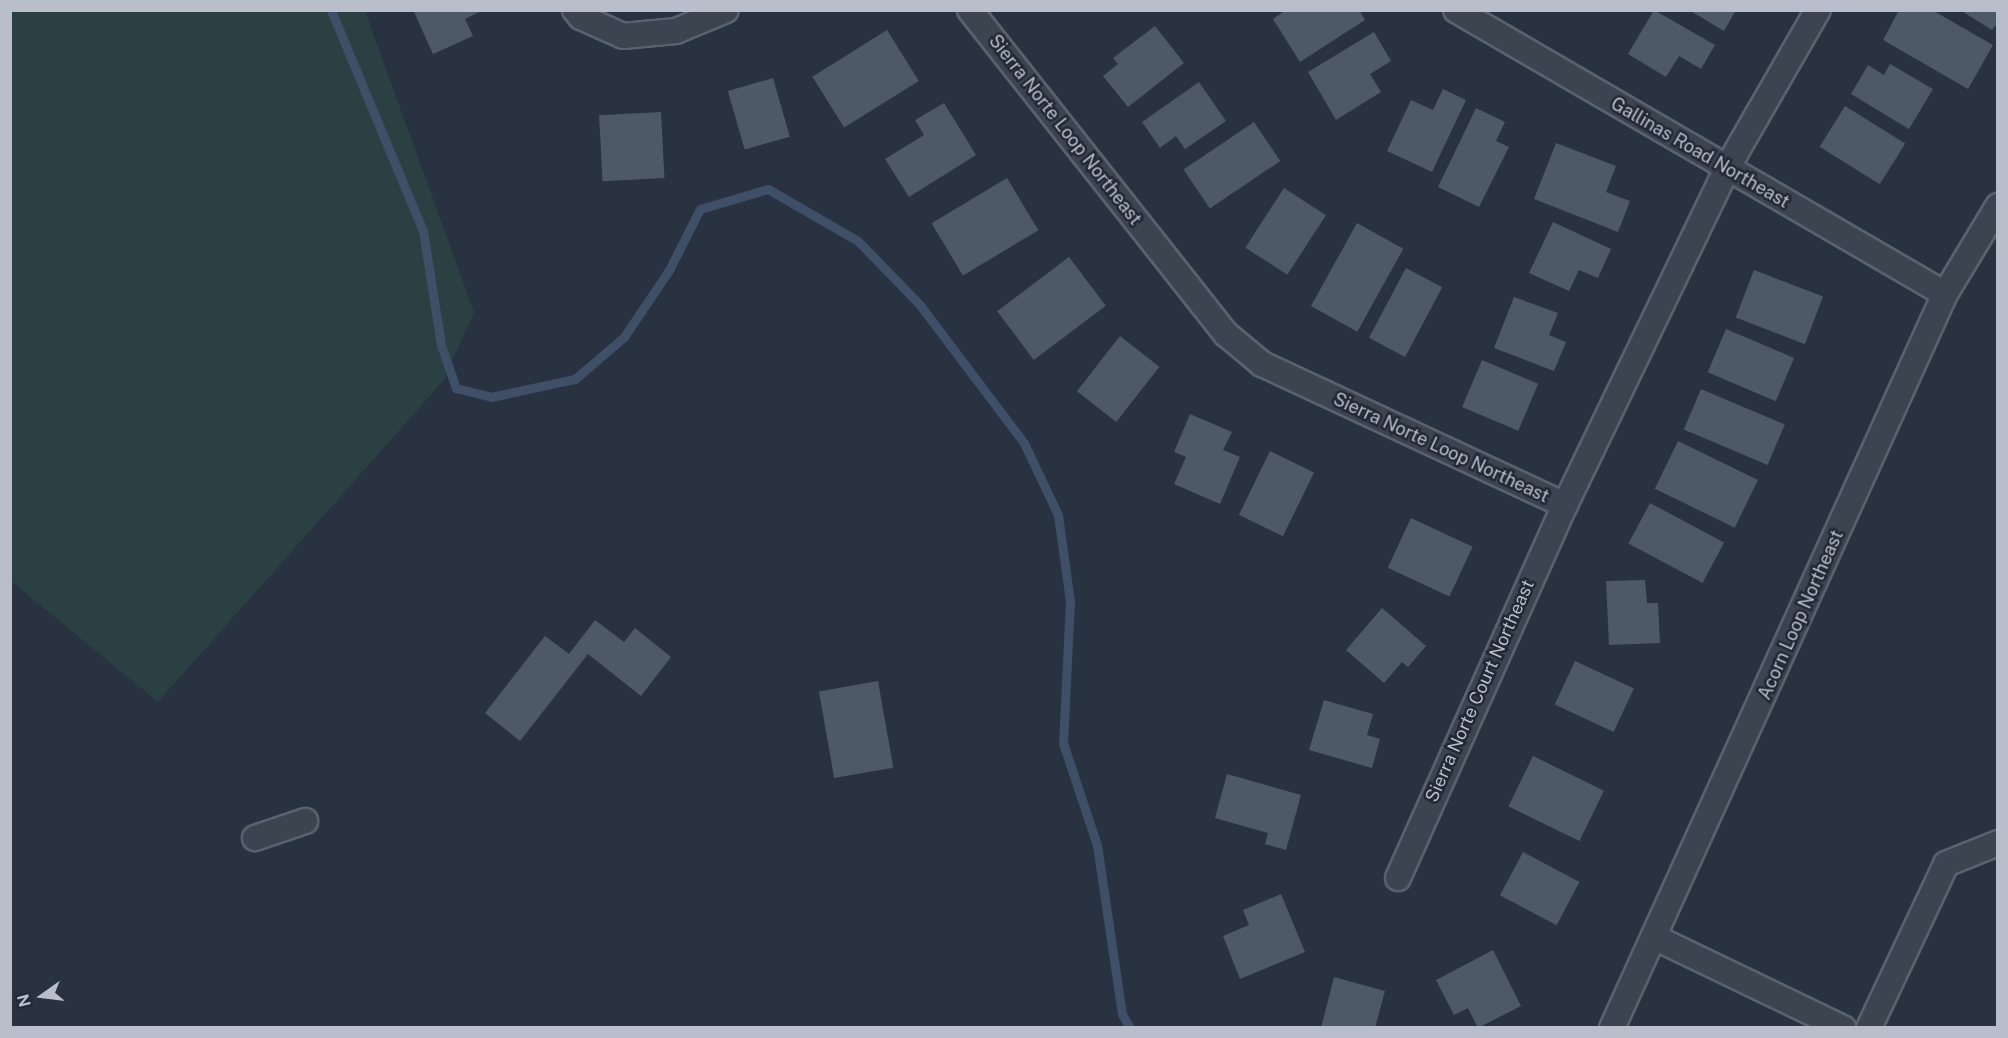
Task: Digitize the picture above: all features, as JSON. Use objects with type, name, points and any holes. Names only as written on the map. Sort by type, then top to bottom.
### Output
[{"type":"street","points":[[575,10],[581,17],[623,36],[676,31],[726,10]]},
{"type":"street","name":"Sierra Norte Loop Northeast","points":[[970,10],[1226,334],[1262,364],[1565,505],[1726,168],[1818,10]]},
{"type":"street","name":"Gallinas Road Northeast","points":[[1456,10],[1945,294]]},
{"type":"street","name":"Acorn Loop Northeast","points":[[1612,1028],[1656,938],[1945,294],[1998,206]]},
{"type":"street","name":"Sierra Norte Court Northeast","points":[[1398,878],[1565,505]]},
{"type":"street","points":[[255,838],[305,822]]},
{"type":"street","points":[[1869,1028],[1946,864],[1998,843]]},
{"type":"street","points":[[1656,938],[1843,1028]]},
{"type":"green space","points":[[10,11],[365,11],[474,312],[444,380],[158,702],[11,581]]},
{"type":"building","points":[[417,10],[483,10],[465,19],[473,36],[433,54],[414,12]]},
{"type":"building","points":[[1286,10],[1359,10],[1365,20],[1300,62],[1273,19]]},
{"type":"building","points":[[1654,10],[1715,45],[1701,69],[1679,56],[1666,77],[1628,54]]},
{"type":"building","points":[[1689,10],[1736,10],[1724,31]]},
{"type":"building","points":[[1899,10],[1932,10],[1993,45],[1968,89],[1883,40]]},
{"type":"building","points":[[1960,10],[1998,10],[1998,22],[1992,30]]},
{"type":"building","points":[[1155,26],[1184,63],[1128,107],[1103,76],[1118,64],[1113,58]]},
{"type":"building","points":[[887,30],[919,81],[844,128],[812,77]]},
{"type":"building","points":[[1374,32],[1391,61],[1370,74],[1381,92],[1336,120],[1308,72]]},
{"type":"building","points":[[1890,64],[1933,89],[1909,129],[1851,94],[1868,65],[1884,75]]},
{"type":"building","points":[[773,78],[790,137],[745,150],[728,91]]},
{"type":"building","points":[[1199,82],[1226,121],[1185,149],[1176,136],[1160,148],[1142,122]]},
{"type":"building","points":[[1443,89],[1466,100],[1432,172],[1387,151],[1411,100],[1433,110]]},
{"type":"building","points":[[944,103],[976,155],[909,197],[885,159],[924,135],[915,120]]},
{"type":"building","points":[[1845,106],[1905,144],[1880,184],[1820,147]]},
{"type":"building","points":[[1476,108],[1505,122],[1496,141],[1509,147],[1479,207],[1438,187]]},
{"type":"building","points":[[661,112],[664,178],[603,181],[599,115]]},
{"type":"building","points":[[1254,122],[1280,161],[1210,208],[1184,170]]},
{"type":"building","points":[[1556,143],[1616,166],[1606,192],[1630,201],[1618,232],[1534,199]]},
{"type":"building","points":[[1007,178],[1038,230],[963,276],[932,223]]},
{"type":"building","points":[[1284,188],[1326,215],[1287,275],[1245,248]]},
{"type":"building","points":[[1553,222],[1611,249],[1598,278],[1579,270],[1569,291],[1529,273]]},
{"type":"building","points":[[1357,223],[1403,249],[1357,332],[1311,306]]},
{"type":"building","points":[[1069,257],[1106,306],[1034,360],[997,311]]},
{"type":"building","points":[[1406,268],[1442,287],[1405,357],[1369,338]]},
{"type":"building","points":[[1754,270],[1823,297],[1805,344],[1736,318]]},
{"type":"building","points":[[1514,297],[1558,313],[1549,335],[1566,342],[1554,371],[1494,348]]},
{"type":"building","points":[[1726,329],[1794,358],[1776,401],[1708,372]]},
{"type":"building","points":[[1120,336],[1159,367],[1116,422],[1077,391]]},
{"type":"building","points":[[1482,360],[1538,384],[1518,431],[1462,407]]},
{"type":"building","points":[[1701,389],[1785,425],[1768,465],[1684,430]]},
{"type":"building","points":[[1190,414],[1232,432],[1223,450],[1240,457],[1220,504],[1174,484],[1186,457],[1174,452]]},
{"type":"building","points":[[1678,441],[1758,480],[1735,528],[1655,489]]},
{"type":"building","points":[[1270,451],[1314,472],[1283,536],[1239,515]]},
{"type":"building","points":[[1650,503],[1724,542],[1703,583],[1628,544]]},
{"type":"building","points":[[1411,518],[1473,547],[1449,597],[1388,568]]},
{"type":"building","points":[[1645,580],[1647,603],[1658,603],[1660,643],[1609,645],[1606,581]]},
{"type":"building","points":[[1382,608],[1426,646],[1408,667],[1402,662],[1384,683],[1346,650]]},
{"type":"building","points":[[595,620],[624,642],[635,628],[671,657],[641,696],[588,654],[520,741],[485,713],[545,636],[569,654]]},
{"type":"building","points":[[1575,661],[1634,688],[1614,732],[1555,705]]},
{"type":"building","points":[[878,681],[893,768],[834,778],[819,691]]},
{"type":"building","points":[[1324,700],[1373,714],[1367,735],[1380,739],[1372,768],[1309,750]]},
{"type":"building","points":[[1533,756],[1604,791],[1579,841],[1508,806]]},
{"type":"building","points":[[1227,774],[1301,795],[1286,850],[1265,844],[1268,833],[1215,818]]},
{"type":"building","points":[[1523,852],[1580,882],[1557,925],[1500,895]]},
{"type":"building","points":[[1281,894],[1305,952],[1240,979],[1223,936],[1249,925],[1243,910]]},
{"type":"building","points":[[1493,950],[1521,1006],[1478,1028],[1468,1008],[1454,1015],[1436,980]]},
{"type":"building","points":[[1334,977],[1385,991],[1375,1028],[1321,1028]]},
{"type":"waterway","points":[[331,10],[423,231],[441,345],[456,388],[491,397],[575,379],[624,337],[669,270],[700,209],[768,189],[858,241],[920,305],[1024,443],[1058,515],[1070,601],[1063,743],[1097,845],[1122,1014],[1130,1028]]}]
